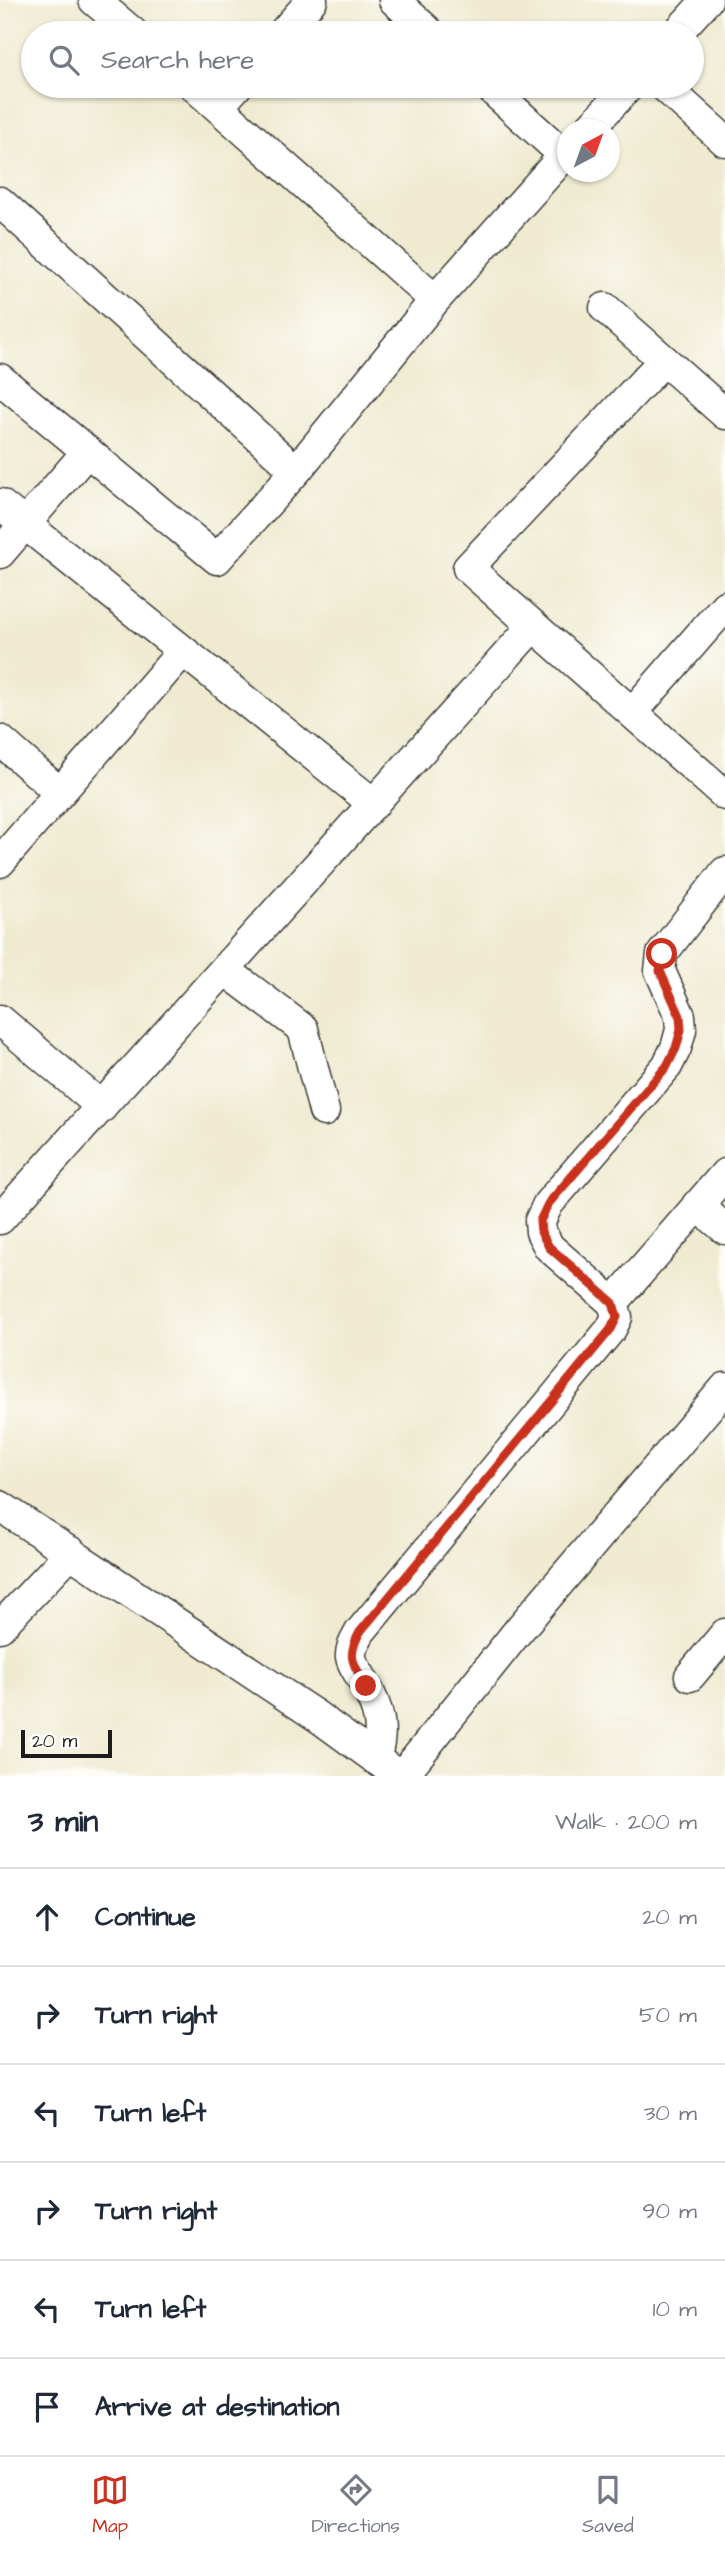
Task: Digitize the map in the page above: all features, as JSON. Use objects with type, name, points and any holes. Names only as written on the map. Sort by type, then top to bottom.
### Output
[{"type":"street","points":[[94,0],[119,21]]},
{"type":"street","points":[[294,21],[312,0]]},
{"type":"street","points":[[394,0],[417,21]]},
{"type":"street","points":[[688,21],[707,0]]},
{"type":"street","points":[[230,98],[435,300]]},
{"type":"street","points":[[502,98],[557,145]]},
{"type":"street","points":[[598,119],[618,98]]},
{"type":"street","points":[[677,98],[725,141]]},
{"type":"street","points":[[0,379],[217,559],[296,471],[435,300],[557,163]]},
{"type":"street","points":[[0,202],[296,471]]},
{"type":"street","points":[[605,308],[725,414]]},
{"type":"street","points":[[664,360],[468,568],[725,795]]},
{"type":"street","points":[[0,553],[86,453]]},
{"type":"street","points":[[0,504],[374,804]]},
{"type":"street","points":[[632,713],[725,606]]},
{"type":"street","points":[[0,1219],[533,625]]},
{"type":"street","points":[[0,862],[182,652]]},
{"type":"street","points":[[0,740],[60,793]]},
{"type":"street","points":[[375,1759],[382,1730],[370,1695],[351,1658],[352,1646],[360,1632],[611,1329],[617,1317],[613,1303],[549,1247],[541,1232],[540,1221],[548,1204],[667,1066],[681,1030],[680,1016],[660,971],[662,954],[725,872]]},
{"type":"street","points":[[225,970],[303,1029],[324,1111]]},
{"type":"street","points":[[0,1020],[102,1107]]},
{"type":"street","points":[[613,1303],[725,1174]]},
{"type":"street","points":[[697,1205],[725,1229]]},
{"type":"street","points":[[0,1506],[318,1717],[401,1776],[518,1631],[725,1388]]},
{"type":"street","points":[[0,1627],[71,1552]]},
{"type":"street","points":[[690,1676],[725,1634]]},
{"type":"route","points":[[366,1686],[351,1658],[352,1646],[360,1632],[611,1329],[617,1317],[613,1303],[549,1247],[541,1232],[540,1221],[548,1204],[667,1066],[676,1048],[681,1030],[680,1016],[660,971],[662,954]]}]
